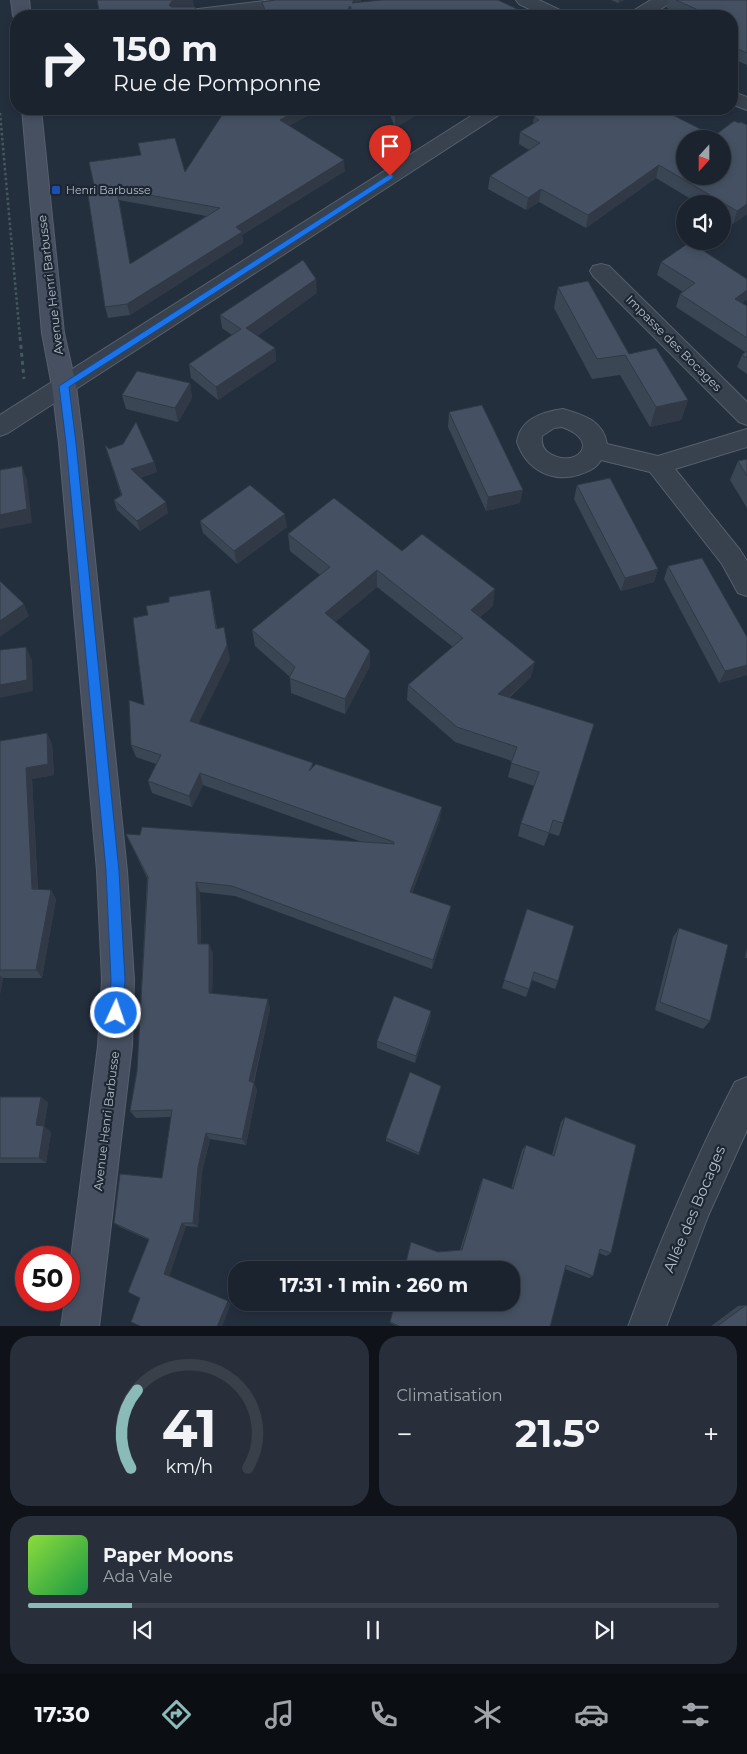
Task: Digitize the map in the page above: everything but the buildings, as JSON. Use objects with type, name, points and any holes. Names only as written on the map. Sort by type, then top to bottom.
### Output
[{"type":"main road","name":"Avenue Henri Barbusse","points":[[32,115],[53,333],[64,386],[71,443],[112,871],[118,980],[114,1046],[102,1159],[80,1326]]},
{"type":"street","points":[[233,10],[318,0]]},
{"type":"street","points":[[525,0],[546,10]]},
{"type":"street","points":[[647,10],[663,0]]},
{"type":"street","points":[[0,427],[486,115]]},
{"type":"street","name":"Impasse des Bocages","points":[[601,271],[747,416]]},
{"type":"street","points":[[596,450],[658,465],[747,438]]},
{"type":"street","points":[[658,465],[731,557],[747,585]]},
{"type":"street","name":"Allée des Bocages","points":[[647,1326],[668,1267],[747,1094]]},
{"type":"path","points":[[0,113],[26,410]]},
{"type":"place","name":"Henri Barbusse","points":[[56,190]]},
{"type":"route","points":[[116,1013],[118,980],[112,871],[64,386],[390,176]]}]
